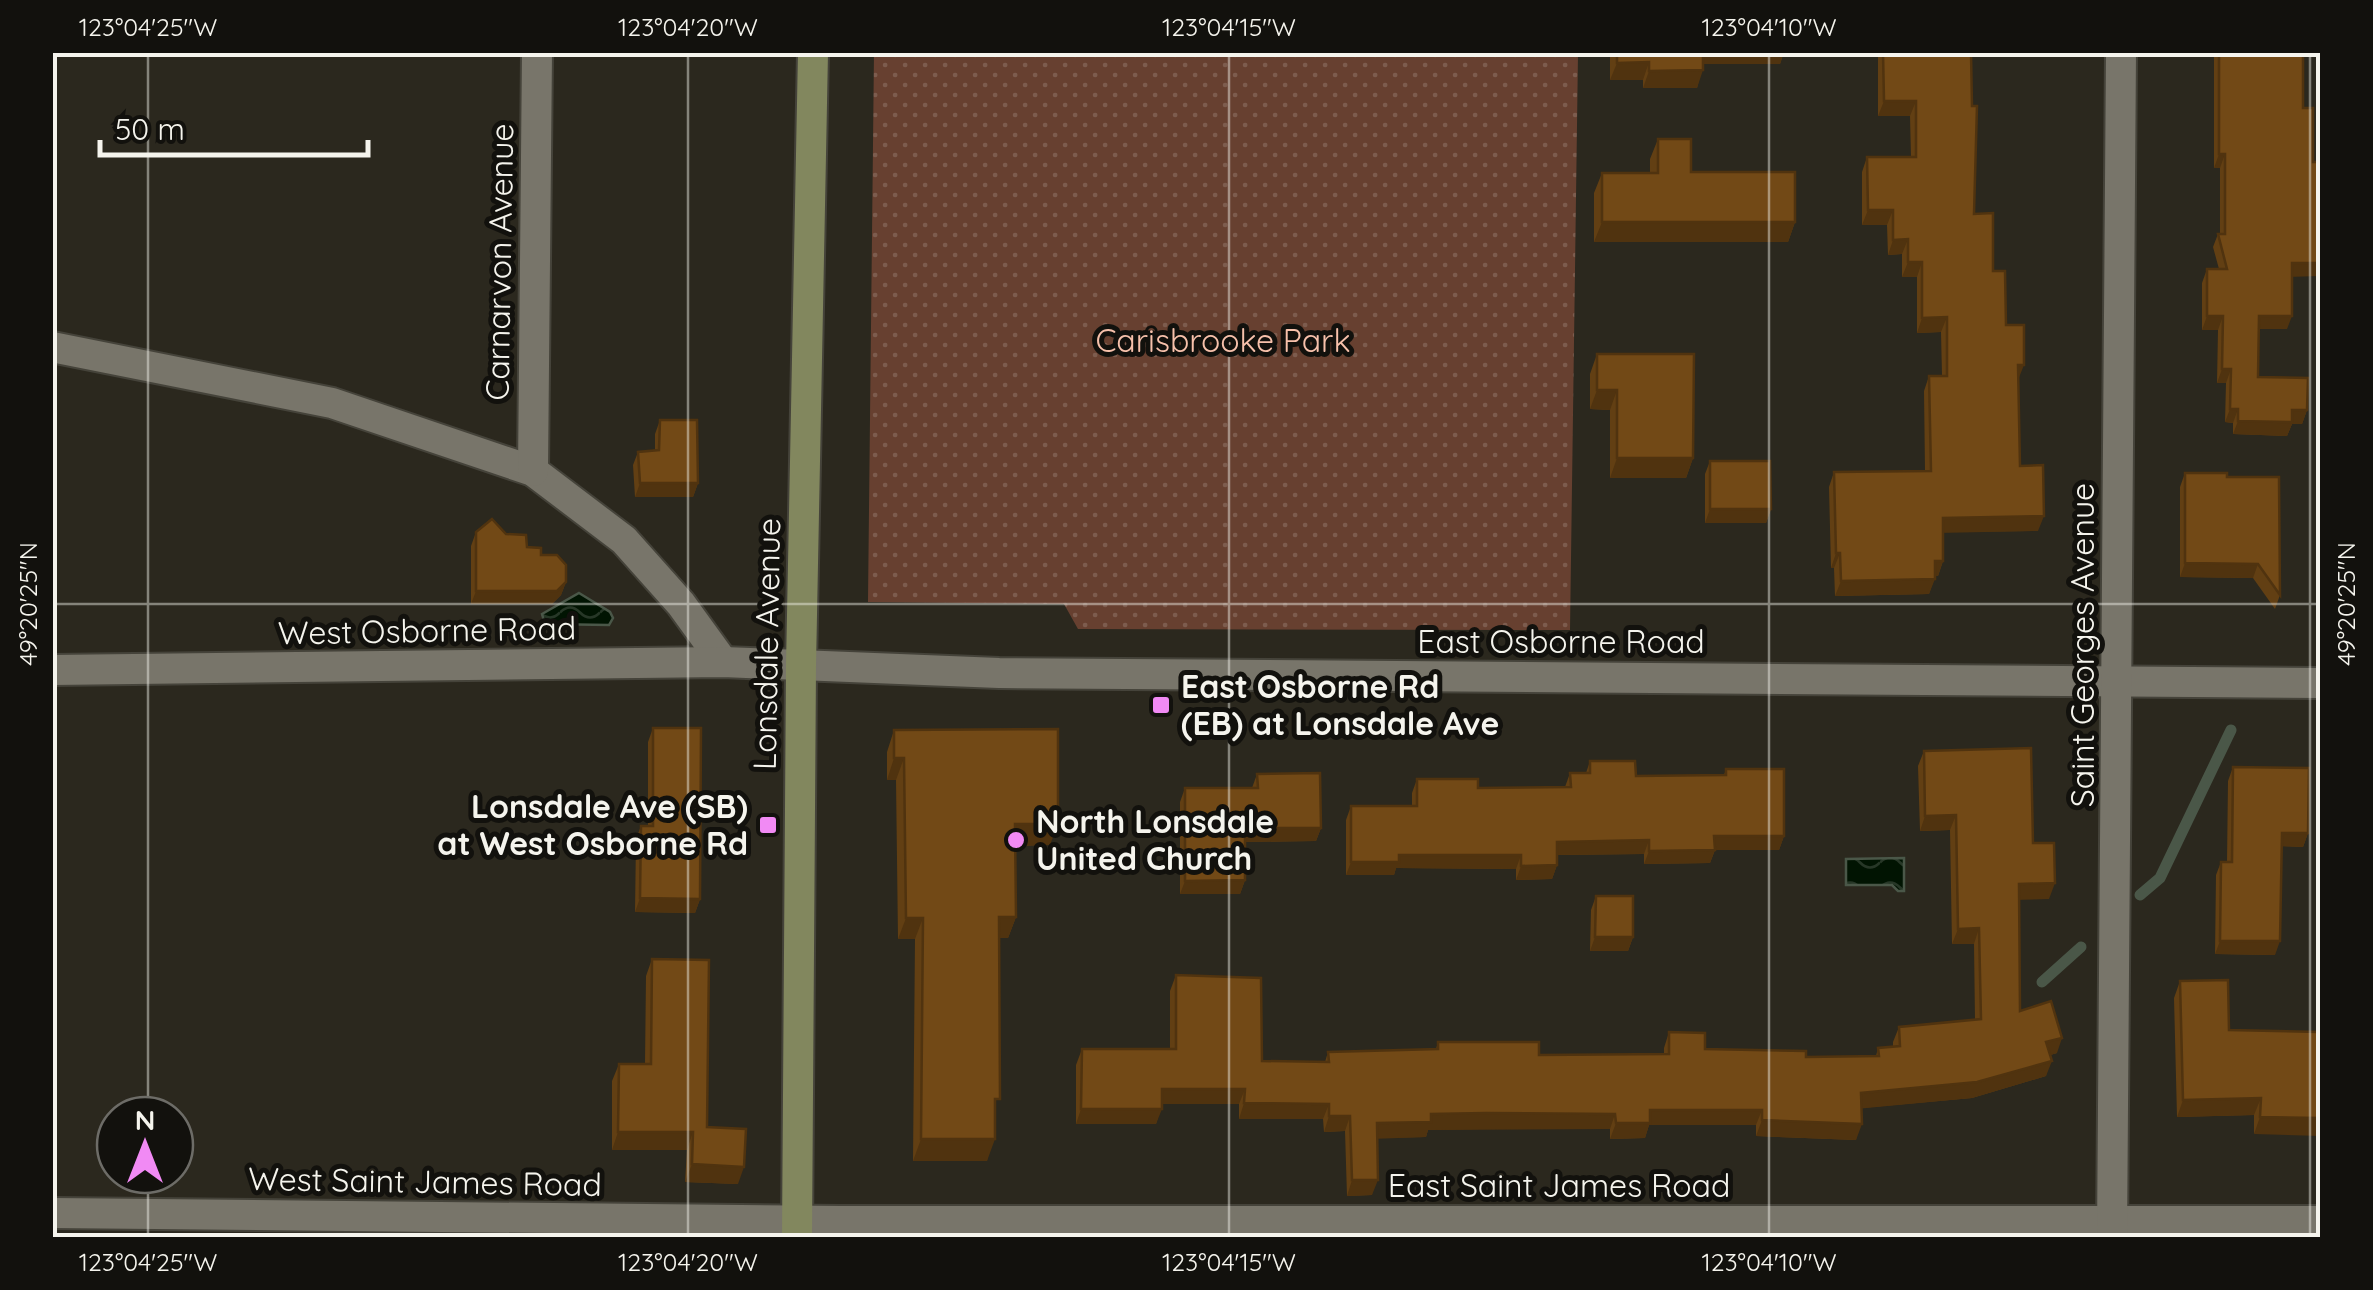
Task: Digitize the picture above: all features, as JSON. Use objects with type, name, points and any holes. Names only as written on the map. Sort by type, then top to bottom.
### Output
[{"type":"street","name":"Carnarvon Avenue","points":[[533,472],[537,52]]},
{"type":"street","name":"Lonsdale Avenue","points":[[797,1229],[813,52]]},
{"type":"street","name":"Saint Georges Avenue","points":[[2112,1229],[2121,52]]},
{"type":"street","points":[[52,346],[332,403],[533,472],[624,540],[681,604],[723,662]]},
{"type":"street","name":"West Osborne Road","points":[[52,670],[723,662],[802,666]]},
{"type":"street","name":"East Osborne Road","points":[[802,666],[1038,674],[2320,683]]},
{"type":"street","name":"West Saint James Road","points":[[52,1213],[797,1229]]},
{"type":"street","name":"East Saint James Road","points":[[797,1229],[2112,1229],[2320,1221]]},
{"type":"green space","name":"Carisbrooke Park","points":[[874,53],[1578,53],[1570,630],[1078,629],[1064,604],[868,602]]},
{"type":"water","points":[[579,593],[610,612],[613,618],[609,625],[545,624],[542,614]]},
{"type":"water","points":[[1904,858],[1904,891],[1892,885],[1846,885],[1846,859]]},
{"type":"building","points":[[1617,52],[1703,52],[1703,70],[1649,71],[1649,62],[1617,63]]},
{"type":"building","points":[[1883,52],[1971,52],[1972,106],[1977,106],[1974,214],[1993,213],[1993,271],[2005,271],[2006,325],[2024,325],[2024,365],[2018,365],[2020,466],[2043,465],[2044,516],[1943,518],[1943,561],[1935,561],[1935,579],[1841,581],[1840,553],[1836,553],[1834,472],[1931,471],[1929,376],[1947,376],[1947,317],[1922,318],[1922,262],[1908,262],[1908,239],[1893,240],[1893,210],[1868,210],[1867,157],[1916,157],[1916,101],[1884,101]]},
{"type":"building","points":[[2219,52],[2303,52],[2303,108],[2313,108],[2313,162],[2320,162],[2320,263],[2292,263],[2292,316],[2259,316],[2258,377],[2308,378],[2307,410],[2292,410],[2292,422],[2238,421],[2238,409],[2230,409],[2231,369],[2222,369],[2223,316],[2207,316],[2207,269],[2227,269],[2218,234],[2225,234],[2225,154],[2219,154]]},
{"type":"building","points":[[1658,139],[1691,139],[1691,172],[1795,172],[1795,222],[1602,222],[1602,173],[1658,173]]},
{"type":"building","points":[[1597,354],[1694,354],[1693,458],[1617,458],[1617,390],[1597,390]]},
{"type":"building","points":[[660,420],[697,420],[698,483],[640,483],[638,452],[659,450]]},
{"type":"building","points":[[1710,461],[1770,461],[1771,509],[1710,509]]},
{"type":"building","points":[[2185,473],[2279,477],[2280,595],[2258,564],[2185,563]]},
{"type":"building","points":[[492,519],[506,534],[526,535],[527,547],[541,548],[541,555],[557,555],[566,565],[566,582],[557,591],[476,591],[476,532]]},
{"type":"building","points":[[653,728],[701,728],[700,899],[640,898],[641,826],[653,826]]},
{"type":"building","points":[[1058,729],[1058,824],[1015,824],[1016,917],[999,917],[1000,1099],[995,1099],[995,1139],[921,1139],[923,918],[906,918],[904,758],[894,758],[894,730]]},
{"type":"building","points":[[2031,748],[2033,843],[2054,843],[2055,883],[2019,884],[2020,1011],[2051,1001],[2062,1038],[2046,1042],[2052,1061],[1977,1082],[1861,1093],[1862,1124],[1762,1120],[1762,1110],[1650,1110],[1650,1123],[1616,1123],[1615,1114],[1486,1113],[1431,1114],[1431,1122],[1377,1123],[1378,1180],[1352,1180],[1350,1116],[1329,1116],[1329,1104],[1244,1103],[1245,1089],[1162,1089],[1162,1109],[1081,1109],[1082,1049],[1176,1049],[1176,975],[1261,978],[1262,1061],[1329,1062],[1328,1052],[1438,1049],[1438,1042],[1539,1042],[1539,1055],[1669,1054],[1669,1032],[1705,1033],[1705,1049],[1806,1051],[1806,1057],[1879,1056],[1878,1048],[1900,1046],[1899,1027],[1981,1019],[1979,928],[1958,929],[1956,815],[1925,816],[1924,751]]},
{"type":"building","points":[[1590,761],[1635,761],[1636,776],[1726,775],[1726,769],[1784,769],[1784,836],[1714,836],[1715,850],[1649,851],[1649,840],[1557,842],[1557,865],[1521,866],[1521,855],[1399,855],[1399,862],[1351,862],[1351,806],[1417,806],[1417,779],[1478,779],[1478,788],[1571,787],[1570,773],[1590,773]]},
{"type":"building","points":[[2233,767],[2309,768],[2308,833],[2282,833],[2280,941],[2220,941],[2221,862],[2232,862]]},
{"type":"building","points":[[1320,773],[1321,828],[1245,828],[1245,880],[1185,881],[1185,788],[1258,788],[1257,774]]},
{"type":"building","points":[[1596,896],[1633,896],[1633,937],[1595,937]]},
{"type":"building","points":[[652,959],[709,960],[707,1127],[746,1129],[744,1167],[692,1164],[693,1132],[618,1132],[619,1064],[651,1064]]},
{"type":"building","points":[[2228,980],[2229,1030],[2320,1032],[2320,1118],[2260,1117],[2261,1098],[2183,1100],[2180,981]]},
{"type":"waterway","points":[[2140,895],[2160,878],[2231,730]]},
{"type":"waterway","points":[[2042,982],[2081,947]]},
{"type":"place","name":"East Osborne Rd (EB) at Lonsdale Ave","points":[[1161,705]]},
{"type":"place","name":"Lonsdale Ave (SB) at West Osborne Rd","points":[[768,825]]},
{"type":"place","name":"North Lonsdale United Church","points":[[1016,840]]}]
